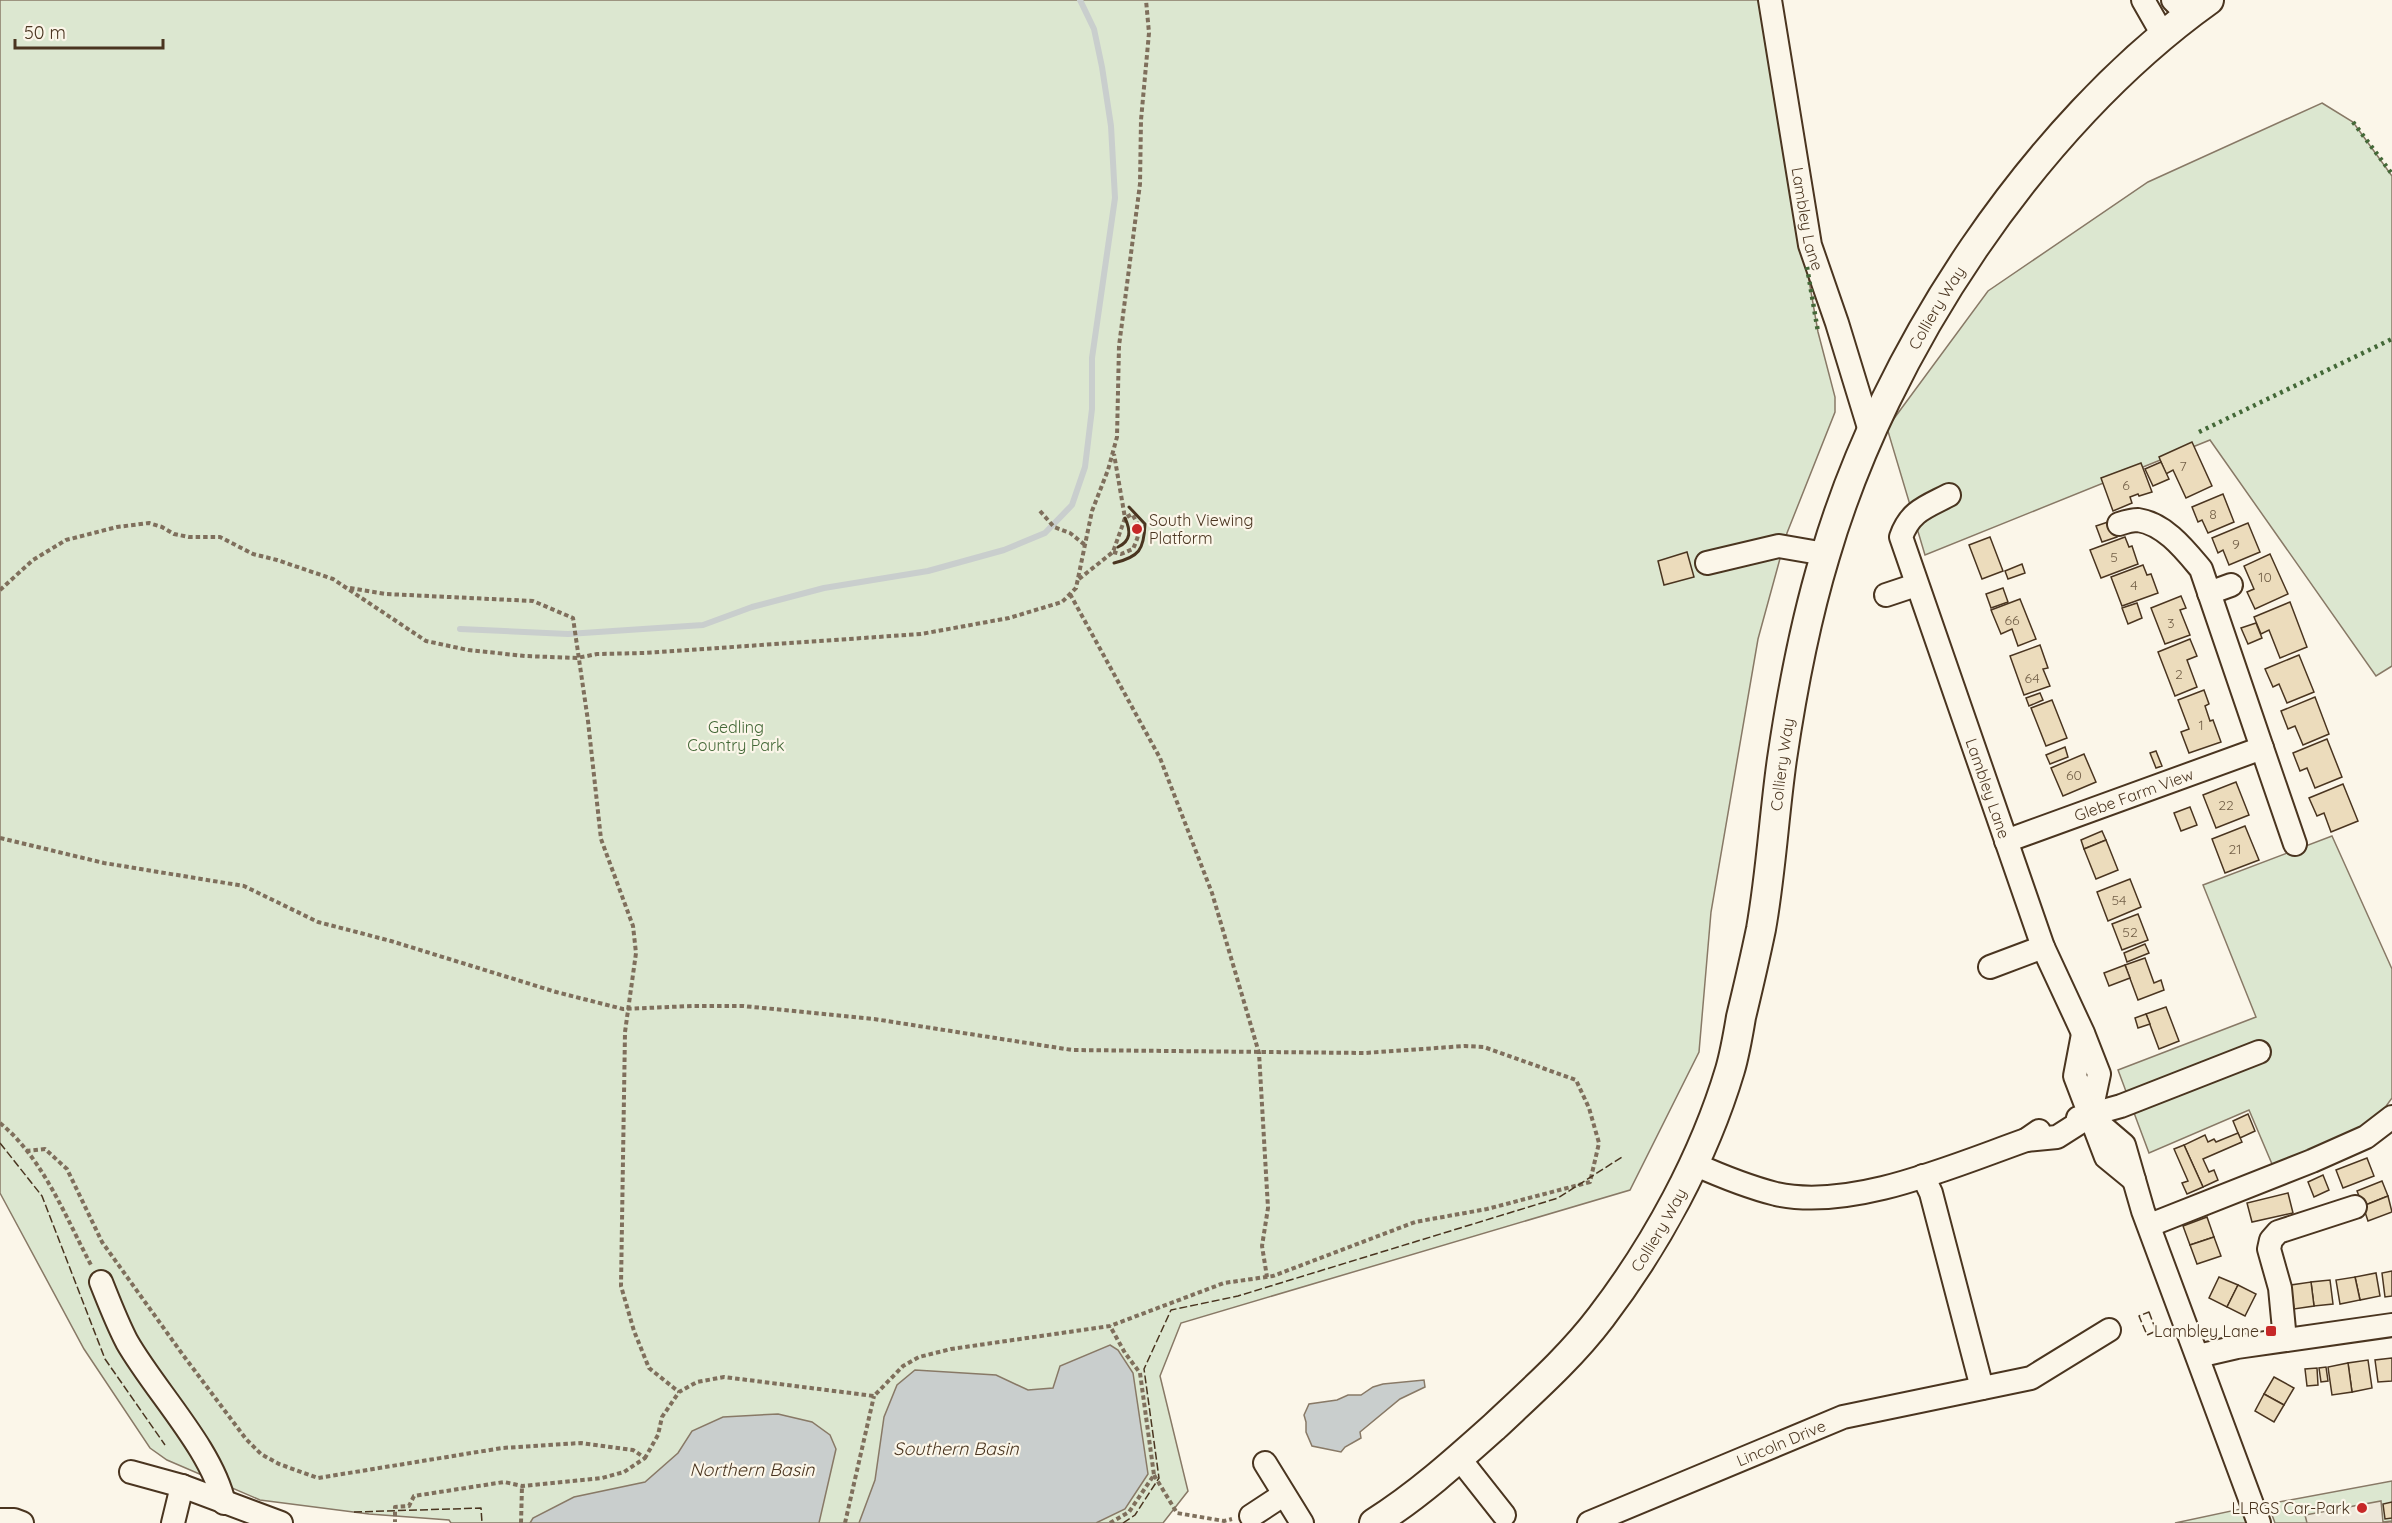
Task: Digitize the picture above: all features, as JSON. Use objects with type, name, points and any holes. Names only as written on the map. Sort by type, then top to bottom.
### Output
[{"type":"main road","name":"Colliery Way","points":[[1374,1523],[1459,1458],[1555,1370],[1600,1318],[1653,1240],[1694,1164],[1730,1070],[1761,926],[1782,760],[1794,686],[1825,554],[1870,431],[1913,347],[1979,243],[2053,143],[2108,84],[2163,34],[2190,5]]},
{"type":"street","name":"Lambley Lane","points":[[1770,0],[1810,245],[1870,431]]},
{"type":"street","points":[[2144,0],[2163,34]]},
{"type":"street","name":"Lambley Lane","points":[[1949,495],[1916,512],[1905,524],[1901,537],[2043,947],[2084,1033],[2099,1074],[2090,1116]]},
{"type":"street","points":[[2119,524],[2136,520],[2156,525],[2201,569],[2295,844]]},
{"type":"street","points":[[1707,563],[1779,546],[1825,554]]},
{"type":"street","points":[[1886,595],[1916,585]]},
{"type":"street","points":[[2209,593],[2230,585]]},
{"type":"street","name":"Glebe Farm View","points":[[2006,841],[2262,748]]},
{"type":"street","points":[[1990,967],[2043,947]]},
{"type":"street","points":[[1694,1164],[1731,1180],[1778,1194],[1823,1197],[1859,1193],[1923,1176],[2026,1140],[2051,1122],[2090,1116],[2149,1096],[2259,1052]]},
{"type":"street","points":[[2090,1116],[2106,1157],[2134,1180],[2259,1523]]},
{"type":"street","points":[[2150,1225],[2312,1161],[2366,1137],[2392,1117]]},
{"type":"street","points":[[1923,1176],[1930,1193],[1982,1388]]},
{"type":"street","points":[[2285,1340],[2280,1288],[2269,1250],[2271,1240],[2278,1232],[2328,1206],[2355,1207]]},
{"type":"street","points":[[101,1282],[127,1341],[207,1461],[221,1488],[224,1503]]},
{"type":"street","points":[[2198,1356],[2237,1347],[2392,1325]]},
{"type":"street","name":"Lincoln Drive","points":[[1589,1523],[1843,1417],[2031,1378],[2109,1330]]},
{"type":"street","points":[[1459,1458],[1504,1515]]},
{"type":"street","points":[[1265,1463],[1302,1523]]},
{"type":"street","points":[[131,1472],[182,1486],[282,1523]]},
{"type":"street","points":[[173,1523],[182,1486]]},
{"type":"street","points":[[1251,1516],[1284,1495]]},
{"type":"street","points":[[0,1520],[14,1520],[22,1523]]},
{"type":"path","points":[[0,590],[33,560],[66,540],[117,527],[149,524],[189,537],[220,537],[253,555],[277,560],[333,579],[426,641],[468,650],[577,658],[597,654],[921,634],[1019,616],[1062,602],[1076,588],[1092,511],[1117,437],[1119,345],[1140,184],[1142,120],[1149,33],[1146,0]]},
{"type":"path","points":[[1078,580],[1113,552],[1125,518],[1114,451]]},
{"type":"path","points":[[1040,511],[1054,527],[1070,533],[1085,545]]},
{"type":"path","points":[[1113,552],[1121,554],[1133,549],[1140,532],[1139,524],[1132,514],[1125,518]]},
{"type":"path","points":[[346,587],[386,594],[533,601],[573,618],[577,638],[577,658],[588,721],[601,839],[633,926],[636,953],[625,1032],[621,1286],[634,1331],[649,1368],[679,1392]]},
{"type":"path","points":[[1070,594],[1160,758],[1212,893],[1259,1053],[1268,1208],[1262,1246],[1267,1277]]},
{"type":"path","points":[[0,838],[104,863],[244,886],[318,922],[556,992],[623,1009],[743,1006],[874,1019],[1071,1050],[1365,1053],[1465,1046],[1484,1047],[1576,1080],[1589,1108],[1599,1143],[1590,1182],[1487,1209],[1415,1222],[1267,1277],[1224,1283],[1110,1326],[951,1349],[919,1357],[903,1366],[874,1396],[845,1523]]},
{"type":"path","points":[[0,1123],[15,1135],[44,1175],[101,1282]]},
{"type":"path","points":[[26,1151],[45,1149],[67,1169],[102,1242],[183,1355],[246,1439],[261,1454],[279,1464],[318,1478],[501,1448],[581,1443],[633,1450],[645,1458]]},
{"type":"path","points":[[1110,1326],[1125,1353],[1140,1373],[1154,1475],[1177,1514],[1224,1521],[1251,1516]]},
{"type":"path","points":[[395,1522],[395,1507],[409,1506],[414,1496],[504,1482],[522,1486],[602,1479],[624,1472],[645,1458],[658,1435],[662,1417],[679,1392],[697,1382],[724,1377],[874,1396]]},
{"type":"path","points":[[1110,1523],[1129,1512],[1154,1475]]},
{"type":"path","points":[[521,1523],[522,1486]]},
{"type":"green space","name":"Gedling Country Park","points":[[0,0],[1760,0],[1818,332],[1835,397],[1835,412],[1787,533],[1758,639],[1711,912],[1699,1052],[1630,1190],[1181,1323],[1160,1376],[1188,1491],[1163,1523],[451,1523],[449,1520],[369,1514],[260,1500],[167,1460],[150,1448],[84,1349],[0,1193]]},
{"type":"green space","points":[[2322,103],[2353,122],[2392,176],[2392,666],[2376,676],[2210,440],[1925,555],[1887,428],[1988,291],[2148,182]]},
{"type":"green space","points":[[2332,836],[2392,969],[2392,1098],[2365,1135],[2275,1171],[2249,1110],[2149,1153],[2118,1070],[2256,1017],[2203,885]]},
{"type":"green space","points":[[2392,1481],[2392,1523],[2275,1523],[2268,1504]]},
{"type":"green space","points":[[2245,1508],[2250,1523],[2175,1523]]},
{"type":"shaded area","name":"LLRGS Car-Park","points":[[2381,1501],[2383,1522],[2392,1521],[2392,1523],[2307,1523],[2305,1515]]},
{"type":"water","name":"Southern Basin","points":[[1110,1345],[1118,1350],[1133,1373],[1148,1474],[1125,1509],[1096,1523],[859,1523],[875,1480],[884,1417],[897,1385],[915,1370],[996,1375],[1028,1390],[1053,1388],[1060,1366]]},
{"type":"water","points":[[1424,1380],[1425,1387],[1400,1399],[1360,1432],[1361,1438],[1345,1447],[1341,1452],[1312,1446],[1306,1432],[1304,1415],[1309,1404],[1337,1400],[1348,1395],[1361,1395],[1383,1384]]},
{"type":"water","name":"Northern Basin","points":[[778,1414],[812,1422],[830,1435],[836,1449],[819,1523],[530,1523],[533,1518],[574,1497],[645,1482],[678,1453],[692,1431],[723,1417]]},
{"type":"building","points":[[2192,442],[2212,486],[2186,498],[2173,470],[2166,474],[2159,457]]},
{"type":"building","points":[[2161,462],[2169,479],[2153,486],[2145,469]]},
{"type":"building","points":[[2141,463],[2152,492],[2130,497],[2132,503],[2113,511],[2101,478]]},
{"type":"building","points":[[2223,494],[2234,522],[2208,533],[2202,520],[2198,522],[2192,507]]},
{"type":"building","points":[[2111,521],[2117,537],[2102,542],[2096,526]]},
{"type":"building","points":[[2248,523],[2260,552],[2229,565],[2223,550],[2218,553],[2212,538]]},
{"type":"building","points":[[1990,537],[2003,571],[1982,579],[1969,545]]},
{"type":"building","points":[[2125,537],[2129,547],[2132,546],[2138,564],[2101,578],[2090,550]]},
{"type":"building","points":[[1687,552],[1694,577],[1664,585],[1658,561]]},
{"type":"building","points":[[2270,554],[2288,594],[2255,609],[2247,592],[2254,589],[2244,566]]},
{"type":"building","points":[[2022,564],[2025,573],[2008,579],[2005,571]]},
{"type":"building","points":[[2143,565],[2147,575],[2151,574],[2158,593],[2122,606],[2111,577]]},
{"type":"building","points":[[2003,588],[2008,602],[1991,608],[1986,594]]},
{"type":"building","points":[[2181,596],[2186,608],[2180,610],[2190,635],[2165,644],[2151,608]]},
{"type":"building","points":[[2020,599],[2036,639],[2018,646],[2012,629],[2001,634],[1991,610]]},
{"type":"building","points":[[2290,602],[2307,647],[2280,658],[2269,630],[2261,634],[2254,617]]},
{"type":"building","points":[[2137,603],[2142,618],[2128,624],[2122,608]]},
{"type":"building","points":[[2256,623],[2262,638],[2248,644],[2241,628]]},
{"type":"building","points":[[2190,639],[2197,656],[2187,660],[2197,687],[2175,696],[2158,652]]},
{"type":"building","points":[[2040,645],[2048,668],[2043,669],[2050,686],[2024,695],[2010,656]]},
{"type":"building","points":[[2299,655],[2314,692],[2287,703],[2279,684],[2273,687],[2265,669]]},
{"type":"building","points":[[2204,690],[2209,704],[2205,706],[2221,742],[2189,753],[2181,732],[2189,729],[2178,700]]},
{"type":"building","points":[[2040,693],[2043,700],[2029,706],[2026,698]]},
{"type":"building","points":[[2315,697],[2329,734],[2303,745],[2295,726],[2288,729],[2281,711]]},
{"type":"building","points":[[2052,700],[2067,738],[2046,746],[2031,708]]},
{"type":"building","points":[[2327,739],[2342,777],[2315,788],[2307,768],[2300,771],[2293,753]]},
{"type":"building","points":[[2065,747],[2068,757],[2050,764],[2046,755]]},
{"type":"building","points":[[2156,751],[2162,766],[2156,768],[2150,753]]},
{"type":"building","points":[[2084,754],[2096,782],[2063,796],[2051,768]]},
{"type":"building","points":[[2236,782],[2249,815],[2216,828],[2203,795]]},
{"type":"building","points":[[2343,784],[2358,821],[2331,832],[2324,813],[2317,816],[2309,798]]},
{"type":"building","points":[[2190,807],[2197,825],[2181,831],[2174,813]]},
{"type":"building","points":[[2245,826],[2259,860],[2225,873],[2212,839]]},
{"type":"building","points":[[2102,831],[2106,840],[2084,849],[2081,840]]},
{"type":"building","points":[[2106,840],[2118,870],[2096,879],[2084,849]]},
{"type":"building","points":[[2130,879],[2141,907],[2108,921],[2097,892]]},
{"type":"building","points":[[2138,914],[2148,940],[2122,950],[2112,924]]},
{"type":"building","points":[[2145,944],[2149,953],[2127,962],[2124,953]]},
{"type":"building","points":[[2145,958],[2154,983],[2161,980],[2164,990],[2138,1000],[2125,965]]},
{"type":"building","points":[[2125,965],[2130,978],[2109,986],[2104,973]]},
{"type":"building","points":[[2166,1007],[2179,1041],[2159,1049],[2146,1014]]},
{"type":"building","points":[[2146,1014],[2150,1024],[2138,1028],[2135,1018]]},
{"type":"building","points":[[2248,1114],[2255,1131],[2240,1138],[2233,1121]]},
{"type":"building","points":[[2238,1133],[2242,1142],[2203,1159],[2209,1172],[2214,1170],[2218,1180],[2203,1187],[2184,1145],[2205,1135],[2208,1142],[2214,1139],[2216,1142]]},
{"type":"building","points":[[2184,1145],[2203,1187],[2187,1194],[2182,1183],[2188,1181],[2174,1149]]},
{"type":"building","points":[[2367,1158],[2374,1176],[2343,1188],[2336,1170]]},
{"type":"building","points":[[2323,1175],[2329,1190],[2314,1197],[2308,1182]]},
{"type":"building","points":[[2382,1181],[2388,1196],[2363,1206],[2357,1191]]},
{"type":"building","points":[[2288,1193],[2293,1213],[2252,1222],[2247,1203]]},
{"type":"building","points":[[2388,1196],[2392,1212],[2368,1221],[2363,1206]]},
{"type":"building","points":[[2207,1217],[2214,1237],[2190,1245],[2183,1226]]},
{"type":"building","points":[[2214,1237],[2221,1256],[2197,1264],[2190,1245]]},
{"type":"building","points":[[2392,1271],[2392,1296],[2385,1297],[2382,1273]]},
{"type":"building","points":[[2376,1273],[2380,1296],[2360,1300],[2355,1277]]},
{"type":"building","points":[[2219,1277],[2238,1285],[2227,1307],[2209,1298]]},
{"type":"building","points":[[2355,1277],[2360,1300],[2340,1304],[2336,1280]]},
{"type":"building","points":[[2330,1280],[2333,1304],[2314,1306],[2311,1282]]},
{"type":"building","points":[[2311,1282],[2314,1306],[2294,1309],[2291,1285]]},
{"type":"building","points":[[2238,1285],[2256,1294],[2245,1316],[2227,1307]]},
{"type":"building","points":[[2392,1358],[2392,1381],[2378,1382],[2375,1360]]},
{"type":"building","points":[[2368,1360],[2372,1388],[2352,1392],[2348,1363]]},
{"type":"building","points":[[2348,1363],[2352,1392],[2332,1395],[2328,1367]]},
{"type":"building","points":[[2326,1367],[2328,1381],[2321,1382],[2319,1368]]},
{"type":"building","points":[[2317,1368],[2318,1385],[2307,1386],[2305,1369]]},
{"type":"building","points":[[2274,1377],[2294,1388],[2284,1405],[2264,1394]]},
{"type":"building","points":[[2264,1394],[2284,1405],[2274,1422],[2255,1411]]},
{"type":"building","points":[[2392,1502],[2392,1518],[2385,1519],[2383,1504]]},
{"type":"waterway","points":[[460,629],[568,634],[703,625],[752,607],[824,588],[928,571],[1004,550],[1045,533],[1072,505],[1085,467],[1092,409],[1092,358],[1115,198],[1111,126],[1102,67],[1094,29],[1080,0]]},
{"type":"hedge","points":[[2353,122],[2392,174]]},
{"type":"hedge","points":[[1807,267],[1818,332]]},
{"type":"hedge","points":[[2199,432],[2392,339]]},
{"type":"fence","points":[[0,1143],[42,1196],[105,1359],[165,1445]]},
{"type":"fence","points":[[1123,1523],[1135,1515],[1159,1478],[1144,1369],[1171,1310],[1238,1296],[1558,1198],[1622,1157]]},
{"type":"fence","points":[[2149,1312],[2156,1331],[2147,1335],[2139,1316],[2149,1312]]},
{"type":"fence","points":[[354,1512],[481,1508],[482,1523]]},
{"type":"wall","points":[[1114,563],[1135,555],[1143,540],[1145,524],[1129,507]]},
{"type":"wall","points":[[1118,547],[1128,539],[1129,535],[1125,518]]},
{"type":"place","name":"South Viewing Platform","points":[[1137,529]]},
{"type":"place","name":"Lambley Lane","points":[[2271,1331]]},
{"type":"place","name":"LLRGS Car-Park","points":[[2362,1508]]}]
